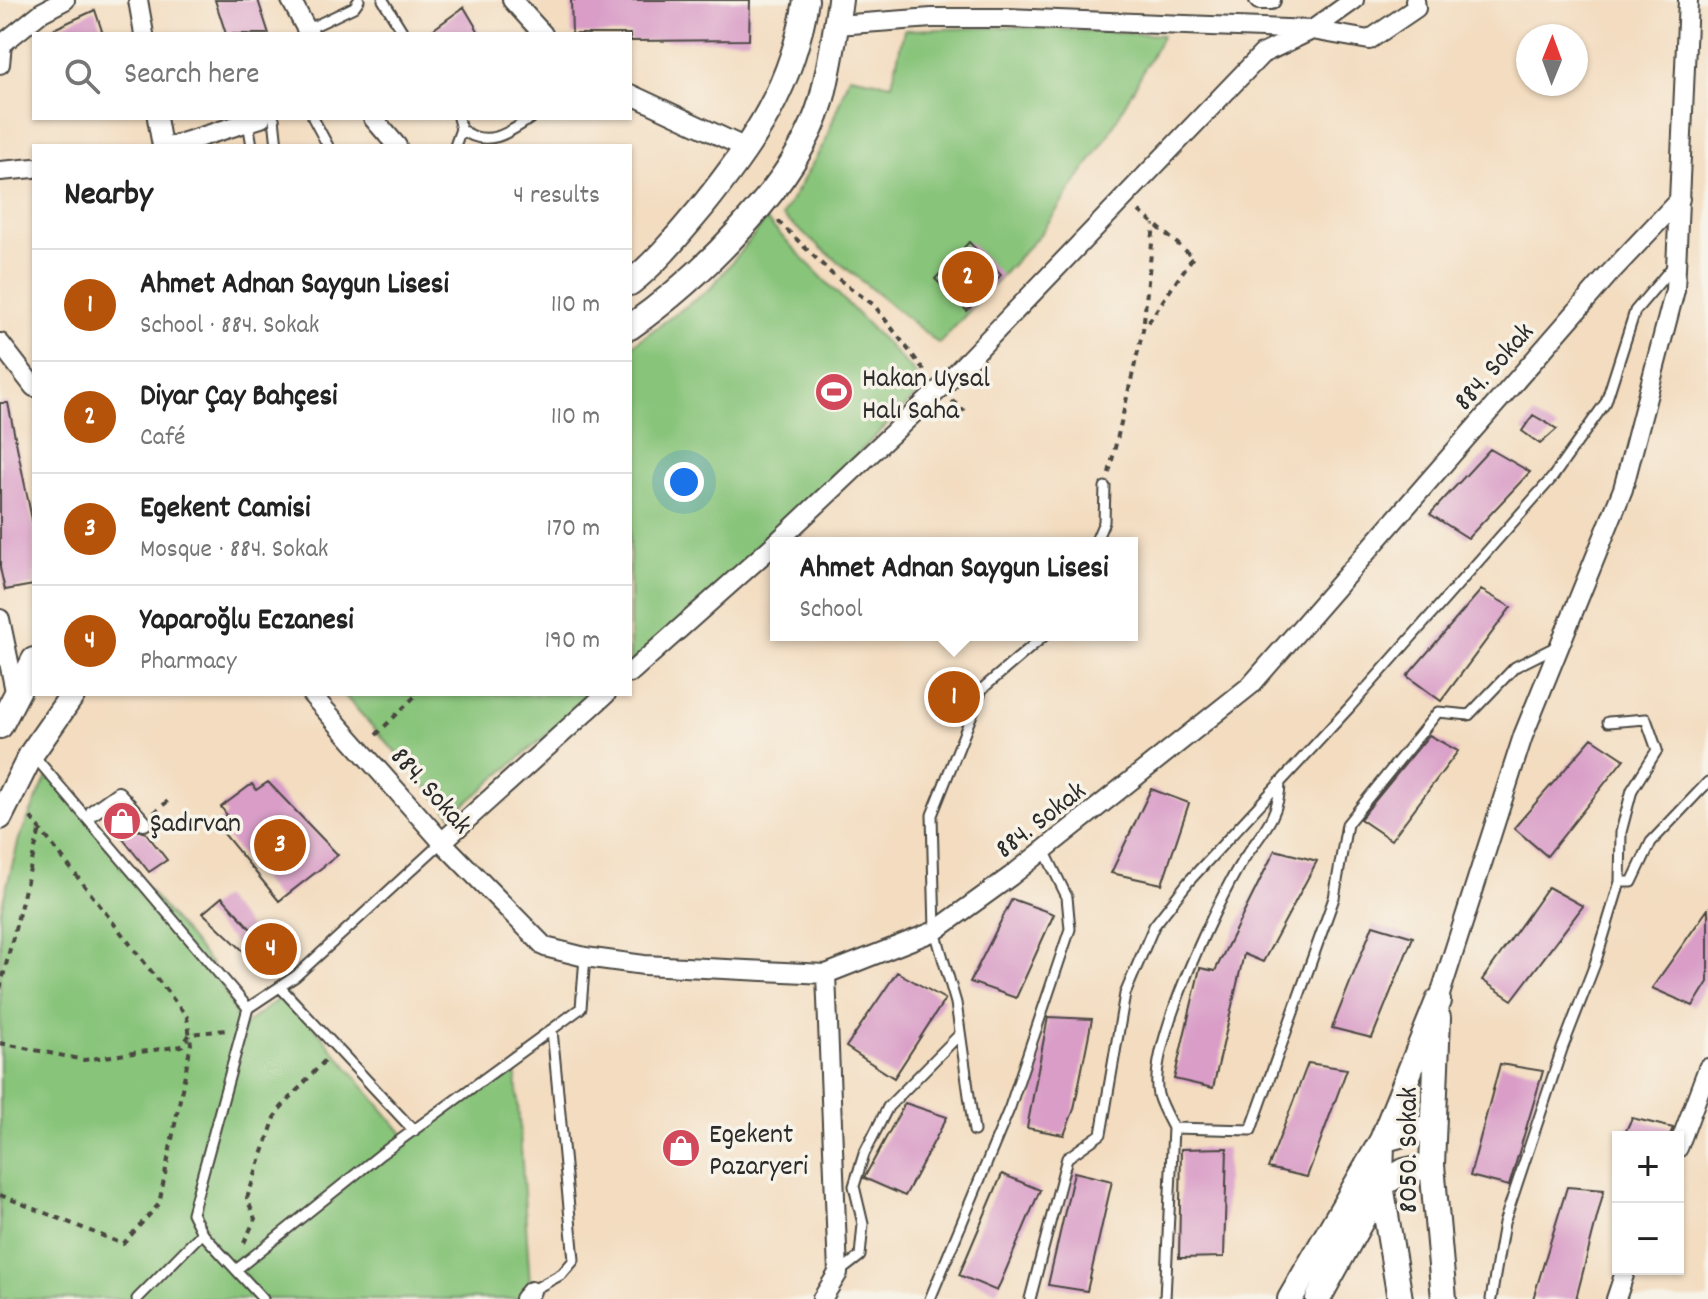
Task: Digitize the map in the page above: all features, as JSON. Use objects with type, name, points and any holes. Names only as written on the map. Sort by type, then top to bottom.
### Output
[{"type":"street","points":[[0,64],[2,44],[40,6],[65,0]]},
{"type":"street","points":[[138,0],[144,32]]},
{"type":"street","points":[[291,0],[307,32]]},
{"type":"street","points":[[512,0],[541,32]]},
{"type":"street","points":[[666,301],[634,274],[748,149],[784,86],[806,0]]},
{"type":"street","points":[[632,326],[666,301],[724,248],[792,162],[821,104],[840,0]]},
{"type":"street","points":[[1259,0],[1271,0]]},
{"type":"street","points":[[782,537],[949,380],[1262,54],[1312,30],[1354,0]]},
{"type":"street","points":[[837,25],[932,18],[1007,18],[1312,30],[1369,40],[1416,8],[1415,0]]},
{"type":"street","points":[[1290,1299],[1382,1140],[1438,1001],[1523,736],[1623,489],[1675,290],[1688,0]]},
{"type":"street","points":[[632,95],[748,149]]},
{"type":"street","points":[[157,120],[162,144]]},
{"type":"street","points":[[178,144],[254,120]]},
{"type":"street","points":[[375,120],[395,144]]},
{"type":"street","points":[[0,171],[32,168]]},
{"type":"street","name":"884. Sokak","points":[[313,696],[442,842],[545,947],[585,957],[644,965],[826,974],[935,931],[1044,850],[1251,685],[1609,274],[1680,199]]},
{"type":"street","points":[[0,343],[32,384]]},
{"type":"street","points":[[632,671],[770,548]]},
{"type":"street","points":[[0,619],[15,691]]},
{"type":"street","points":[[0,726],[15,691],[32,663]]},
{"type":"street","points":[[0,817],[32,753],[72,696]]},
{"type":"street","points":[[442,842],[604,696]]},
{"type":"street","points":[[93,812],[118,794],[144,823]]},
{"type":"street","points":[[822,1299],[838,1273],[826,974]]},
{"type":"street","name":"8050. Sokak","points":[[1438,1001],[1432,1165],[1444,1299]]},
{"type":"street","points":[[1684,1132],[1708,1068]]},
{"type":"street","points":[[1382,1140],[1433,1126]]},
{"type":"street","name":"8050. Sokak","points":[[1382,1140],[1381,1185],[1400,1299]]},
{"type":"street","points":[[1318,1299],[1381,1185],[1404,1171],[1432,1165]]},
{"type":"street","points":[[1616,1299],[1624,1275]]},
{"type":"lane","points":[[307,32],[354,7],[359,0]]},
{"type":"lane","points":[[383,0],[403,32]]},
{"type":"lane","points":[[252,144],[254,120]]},
{"type":"lane","points":[[274,120],[277,144]]},
{"type":"lane","points":[[314,120],[327,144]]},
{"type":"lane","points":[[456,144],[461,129],[459,120]]},
{"type":"lane","points":[[461,129],[475,138],[493,139],[527,120]]},
{"type":"lane","points":[[1030,1299],[1067,1158],[1101,1134],[1125,994],[1154,926],[1189,881],[1552,478],[1606,402],[1635,311],[1676,263]]},
{"type":"lane","points":[[1098,537],[1104,522],[1105,487]]},
{"type":"lane","points":[[974,1131],[956,1003],[935,931],[932,815],[982,689],[1038,641]]},
{"type":"lane","points":[[1173,1128],[1251,1130],[1334,898],[1347,824],[1438,712],[1469,715],[1515,667],[1560,644]]},
{"type":"lane","points":[[1491,1299],[1504,1223],[1562,1049],[1595,964],[1620,882],[1621,832],[1632,790],[1657,750],[1646,719],[1608,722]]},
{"type":"lane","points":[[32,753],[248,1008]]},
{"type":"lane","points":[[1165,1299],[1173,1128],[1157,1093],[1161,1051],[1199,945],[1236,871],[1280,805],[1280,782]]},
{"type":"lane","points":[[1620,882],[1632,882],[1651,842],[1708,782]]},
{"type":"lane","points":[[263,1299],[202,1233],[192,1213],[248,1008],[296,976],[442,842]]},
{"type":"lane","points":[[930,1299],[1010,1107],[1070,929],[1067,897],[1044,850]]},
{"type":"lane","points":[[236,1270],[414,1131],[581,1008],[585,957]]},
{"type":"lane","points":[[280,987],[414,1131]]},
{"type":"lane","points":[[527,1295],[562,1274],[574,1260],[552,1030]]},
{"type":"lane","points":[[838,1273],[860,1256],[863,1224],[854,1186],[864,1154],[888,1107],[960,1034]]},
{"type":"lane","points":[[137,1299],[202,1233]]},
{"type":"path","points":[[1137,210],[1193,257],[1143,330]]},
{"type":"path","points":[[771,213],[826,269],[874,305],[931,380]]},
{"type":"path","points":[[1105,487],[1143,330],[1154,224]]},
{"type":"path","points":[[948,397],[965,411]]},
{"type":"path","points":[[376,735],[415,696]]},
{"type":"path","points":[[0,1195],[123,1244],[159,1204],[191,1044],[187,1017],[29,815]]},
{"type":"path","points":[[0,989],[40,829]]},
{"type":"path","points":[[0,1043],[84,1060],[182,1046],[190,1034],[226,1030]]},
{"type":"path","points":[[242,1246],[255,1219],[247,1198],[277,1112],[329,1055]]},
{"type":"green space","points":[[1018,27],[1163,35],[1106,139],[1041,233],[939,344],[782,216],[825,142],[849,76],[892,84],[904,30]]},
{"type":"green space","points":[[766,220],[914,372],[923,389],[780,531],[632,662],[632,346],[711,288]]},
{"type":"green space","points":[[345,696],[593,696],[452,815]]},
{"type":"green space","points":[[49,772],[211,964],[242,1027],[286,993],[405,1136],[516,1073],[531,1299],[0,1299],[0,913],[19,839]]},
{"type":"building","points":[[215,0],[258,0],[268,32],[225,32]]},
{"type":"building","points":[[571,0],[750,0],[749,40],[632,41],[632,32],[572,32]]},
{"type":"building","points":[[464,7],[479,32],[430,32]]},
{"type":"building","points":[[95,10],[102,32],[47,32]]},
{"type":"building","points":[[969,242],[1001,275],[967,311],[935,279]]},
{"type":"building","points":[[0,403],[8,403],[32,519],[32,585],[5,590],[0,568]]},
{"type":"building","points":[[1533,415],[1557,429],[1540,444],[1522,431]]},
{"type":"building","points":[[1490,449],[1530,472],[1468,538],[1430,514]]},
{"type":"building","points":[[1481,590],[1511,607],[1441,701],[1407,676]]},
{"type":"building","points":[[1429,735],[1458,751],[1391,840],[1360,819]]},
{"type":"building","points":[[1592,738],[1624,759],[1547,856],[1514,828]]},
{"type":"building","points":[[268,782],[338,855],[279,901],[216,824],[227,815],[221,807],[252,784],[256,790]]},
{"type":"building","points":[[1151,789],[1189,803],[1162,884],[1111,873]]},
{"type":"building","points":[[120,811],[137,830],[146,833],[167,860],[149,872],[108,820]]},
{"type":"building","points":[[1275,850],[1317,861],[1263,962],[1244,954],[1213,1088],[1174,1079],[1200,968],[1215,971]]},
{"type":"building","points":[[1548,887],[1583,906],[1512,1000],[1482,980]]},
{"type":"building","points":[[222,897],[268,948],[254,961],[203,913]]},
{"type":"building","points":[[1012,899],[1054,914],[1016,998],[970,982]]},
{"type":"building","points":[[1708,909],[1708,982],[1693,1006],[1652,988]]},
{"type":"building","points":[[1373,925],[1413,937],[1372,1038],[1332,1028]]},
{"type":"building","points":[[897,972],[945,999],[894,1078],[846,1047]]},
{"type":"building","points":[[1048,1017],[1092,1019],[1074,1109],[1064,1135],[1027,1128]]},
{"type":"building","points":[[1308,1063],[1347,1069],[1307,1177],[1268,1168]]},
{"type":"building","points":[[1500,1064],[1543,1071],[1509,1186],[1470,1176]]},
{"type":"building","points":[[905,1103],[947,1117],[905,1196],[864,1178]]},
{"type":"building","points":[[1632,1118],[1673,1128],[1672,1131],[1626,1131]]},
{"type":"building","points":[[1227,1148],[1224,1257],[1179,1258],[1181,1149]]},
{"type":"building","points":[[1074,1172],[1112,1181],[1087,1291],[1048,1285]]},
{"type":"building","points":[[1002,1174],[1040,1190],[997,1291],[959,1275]]},
{"type":"building","points":[[1567,1187],[1604,1190],[1576,1299],[1533,1299]]},
{"type":"place","name":"Diyar Çay Bahçesi","points":[[968,277]]},
{"type":"place","name":"Hakan Uysal Halı Saha","points":[[834,392]]},
{"type":"place","name":"Ahmet Adnan Saygun Lisesi","points":[[954,697]]},
{"type":"place","name":"Şadırvan","points":[[122,821]]},
{"type":"place","name":"Egekent Camisi","points":[[280,845]]},
{"type":"place","name":"Yaparoğlu Eczanesi","points":[[271,949]]},
{"type":"place","name":"Egekent Pazaryeri","points":[[681,1148]]}]
